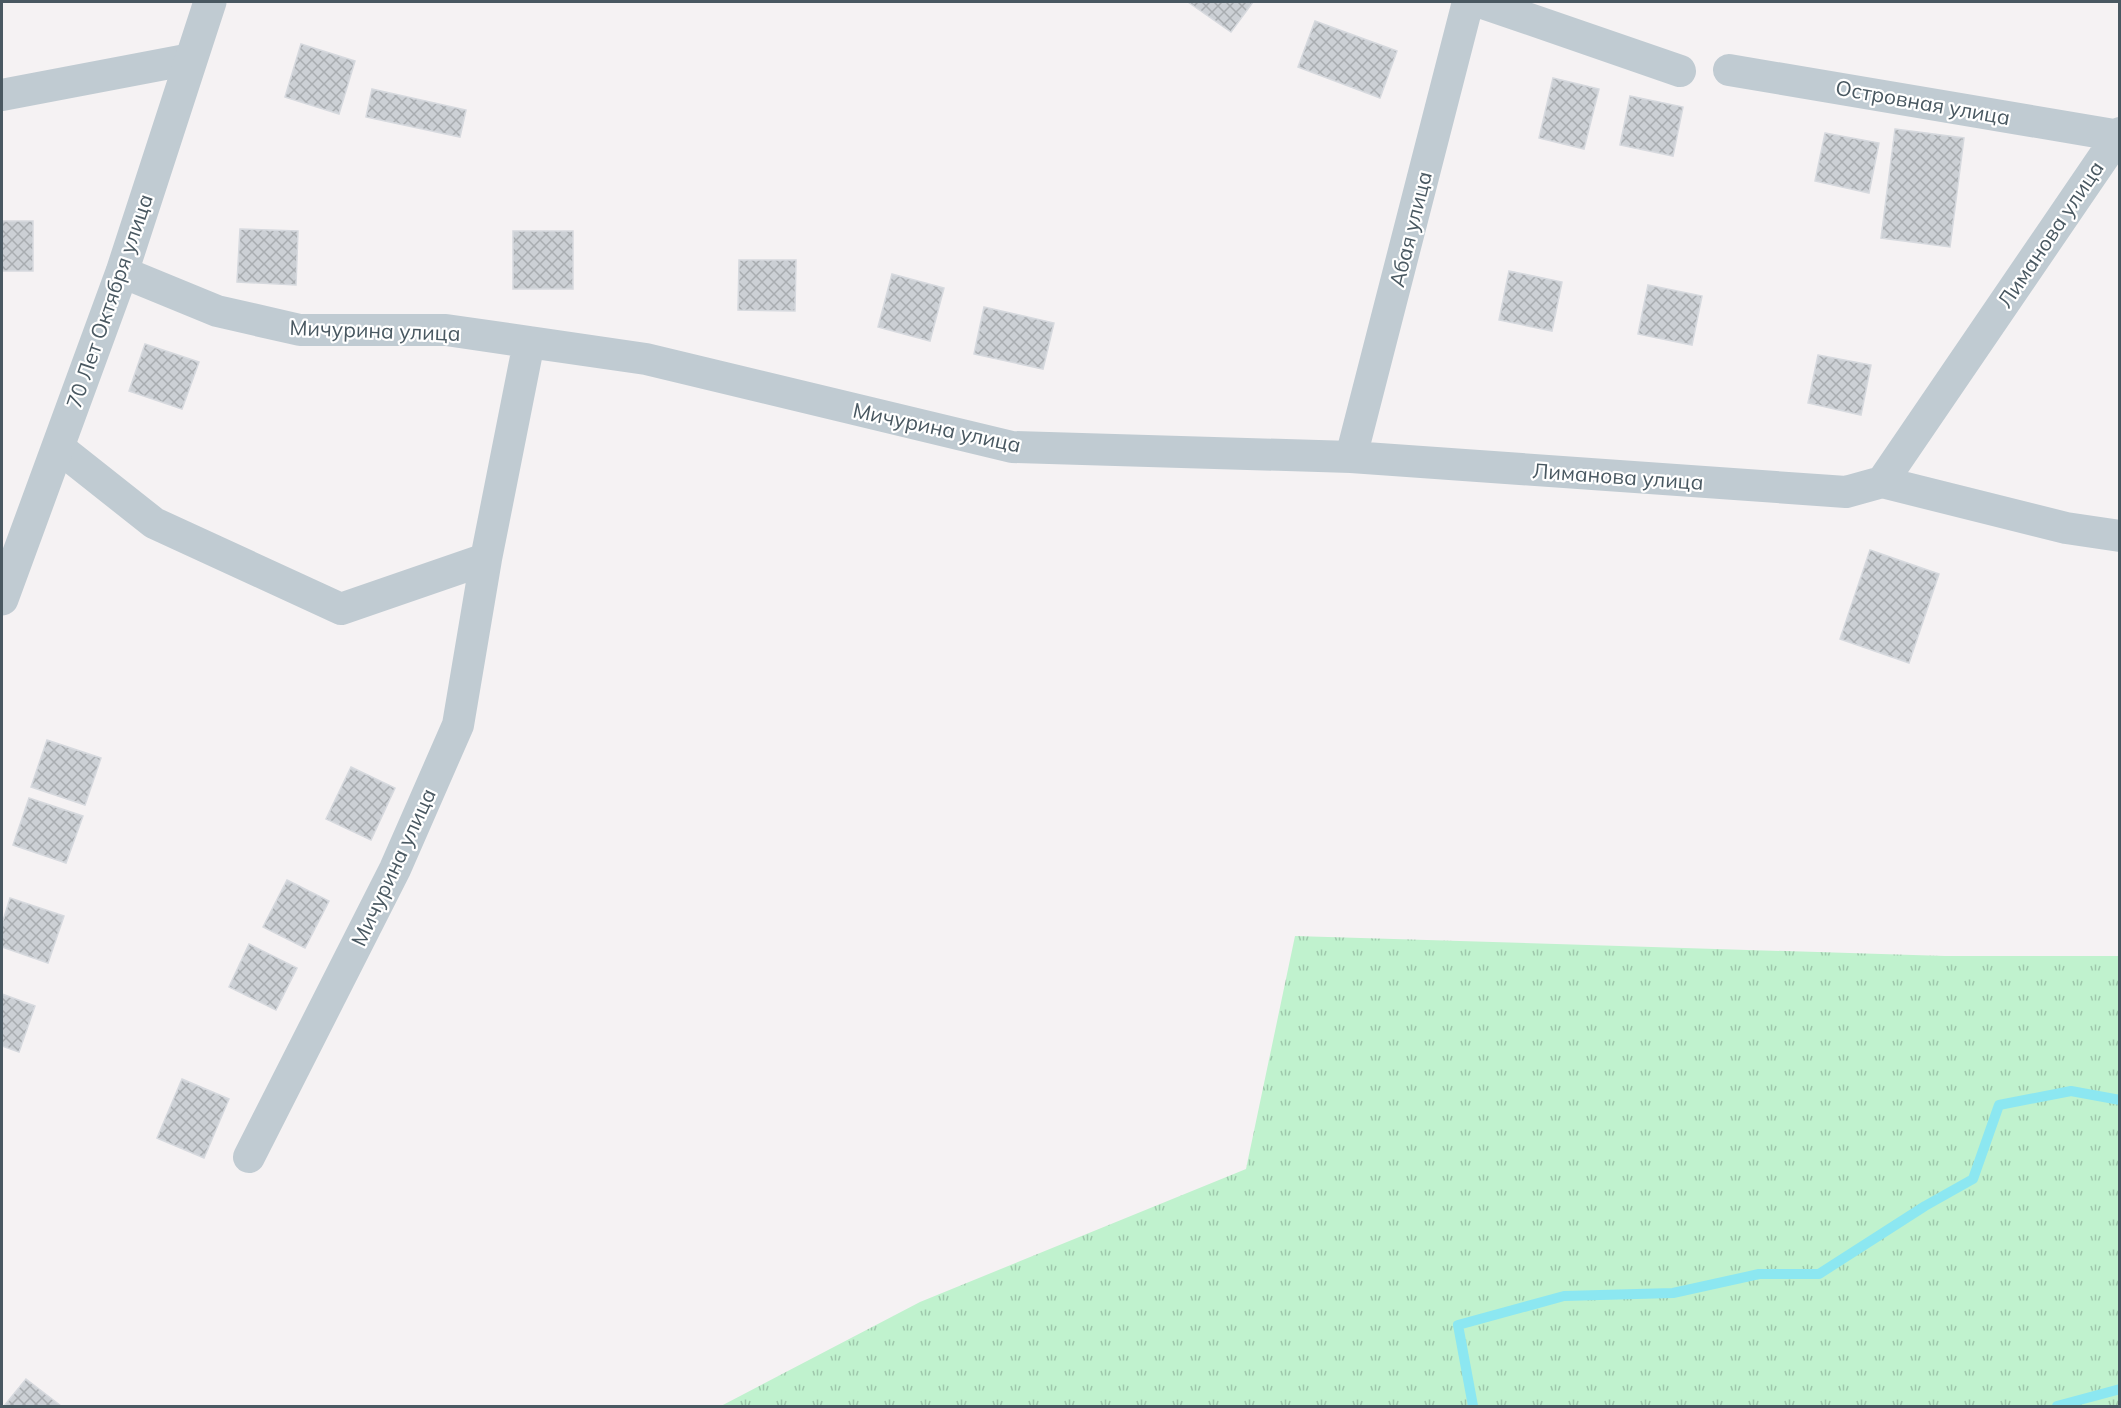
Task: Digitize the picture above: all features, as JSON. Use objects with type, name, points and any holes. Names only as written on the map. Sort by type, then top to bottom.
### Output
[{"type":"street","name":"70 Лет Октября улица","points":[[2,599],[122,272],[210,2]]},
{"type":"street","name":"Абая улица","points":[[1351,457],[1468,2]]},
{"type":"street","points":[[1480,2],[1680,71]]},
{"type":"street","points":[[2,95],[191,59]]},
{"type":"street","name":"Островная улица","points":[[1729,70],[2119,135]]},
{"type":"street","name":"Лиманова улица","points":[[1882,482],[2119,135]]},
{"type":"street","name":"Мичурина улица","points":[[122,272],[217,311],[300,330],[446,330],[646,359],[1012,447],[1351,457]]},
{"type":"street","name":"Мичурина улица","points":[[249,1158],[395,868],[458,726],[486,559],[529,342]]},
{"type":"street","points":[[58,447],[154,523],[341,609],[486,559]]},
{"type":"street","name":"Лиманова улица","points":[[1351,457],[1846,492],[1882,482],[2066,528],[2120,536]]},
{"type":"green space","points":[[1295,936],[1945,956],[2119,956],[2119,1406],[721,1406],[920,1302],[1246,1169]]},
{"type":"building","points":[[1188,2],[1253,2],[1231,32]]},
{"type":"building","points":[[1315,21],[1397,51],[1380,98],[1298,67]]},
{"type":"building","points":[[301,44],[355,61],[339,114],[285,97]]},
{"type":"building","points":[[1553,78],[1599,89],[1584,149],[1539,138]]},
{"type":"building","points":[[372,89],[466,110],[460,137],[366,117]]},
{"type":"building","points":[[1630,96],[1683,107],[1673,156],[1620,145]]},
{"type":"building","points":[[1895,129],[1964,138],[1950,247],[1881,238]]},
{"type":"building","points":[[1825,133],[1879,143],[1869,193],[1815,181]]},
{"type":"building","points":[[2,221],[33,221],[33,271],[2,271]]},
{"type":"building","points":[[240,229],[298,231],[296,285],[237,282]]},
{"type":"building","points":[[513,231],[573,231],[573,289],[513,289]]},
{"type":"building","points":[[739,260],[796,260],[795,311],[738,310]]},
{"type":"building","points":[[1509,271],[1562,282],[1552,331],[1499,320]]},
{"type":"building","points":[[892,274],[944,288],[930,341],[878,327]]},
{"type":"building","points":[[1648,285],[1702,296],[1692,345],[1638,334]]},
{"type":"building","points":[[984,307],[1054,323],[1043,369],[974,354]]},
{"type":"building","points":[[145,344],[199,362],[182,409],[129,391]]},
{"type":"building","points":[[1818,355],[1871,365],[1861,415],[1808,403]]},
{"type":"building","points":[[1870,550],[1939,574],[1909,663],[1840,639]]},
{"type":"building","points":[[47,740],[101,758],[85,805],[31,787]]},
{"type":"building","points":[[351,767],[395,788],[371,840],[326,819]]},
{"type":"building","points":[[29,798],[83,816],[66,863],[13,845]]},
{"type":"building","points":[[287,880],[329,901],[305,948],[263,927]]},
{"type":"building","points":[[10,898],[64,916],[48,963],[2,947],[2,924]]},
{"type":"building","points":[[249,944],[297,968],[276,1010],[229,987]]},
{"type":"building","points":[[2,994],[35,1006],[19,1052],[2,1046]]},
{"type":"building","points":[[182,1079],[229,1099],[204,1158],[157,1138]]},
{"type":"building","points":[[26,1379],[61,1406],[4,1406]]},
{"type":"waterway","points":[[1473,1406],[1458,1325],[1564,1296],[1673,1293],[1759,1274],[1819,1274],[1925,1206],[1973,1179],[1999,1105],[2071,1091],[2120,1100]]},
{"type":"waterway","points":[[2057,1406],[2120,1389]]}]
